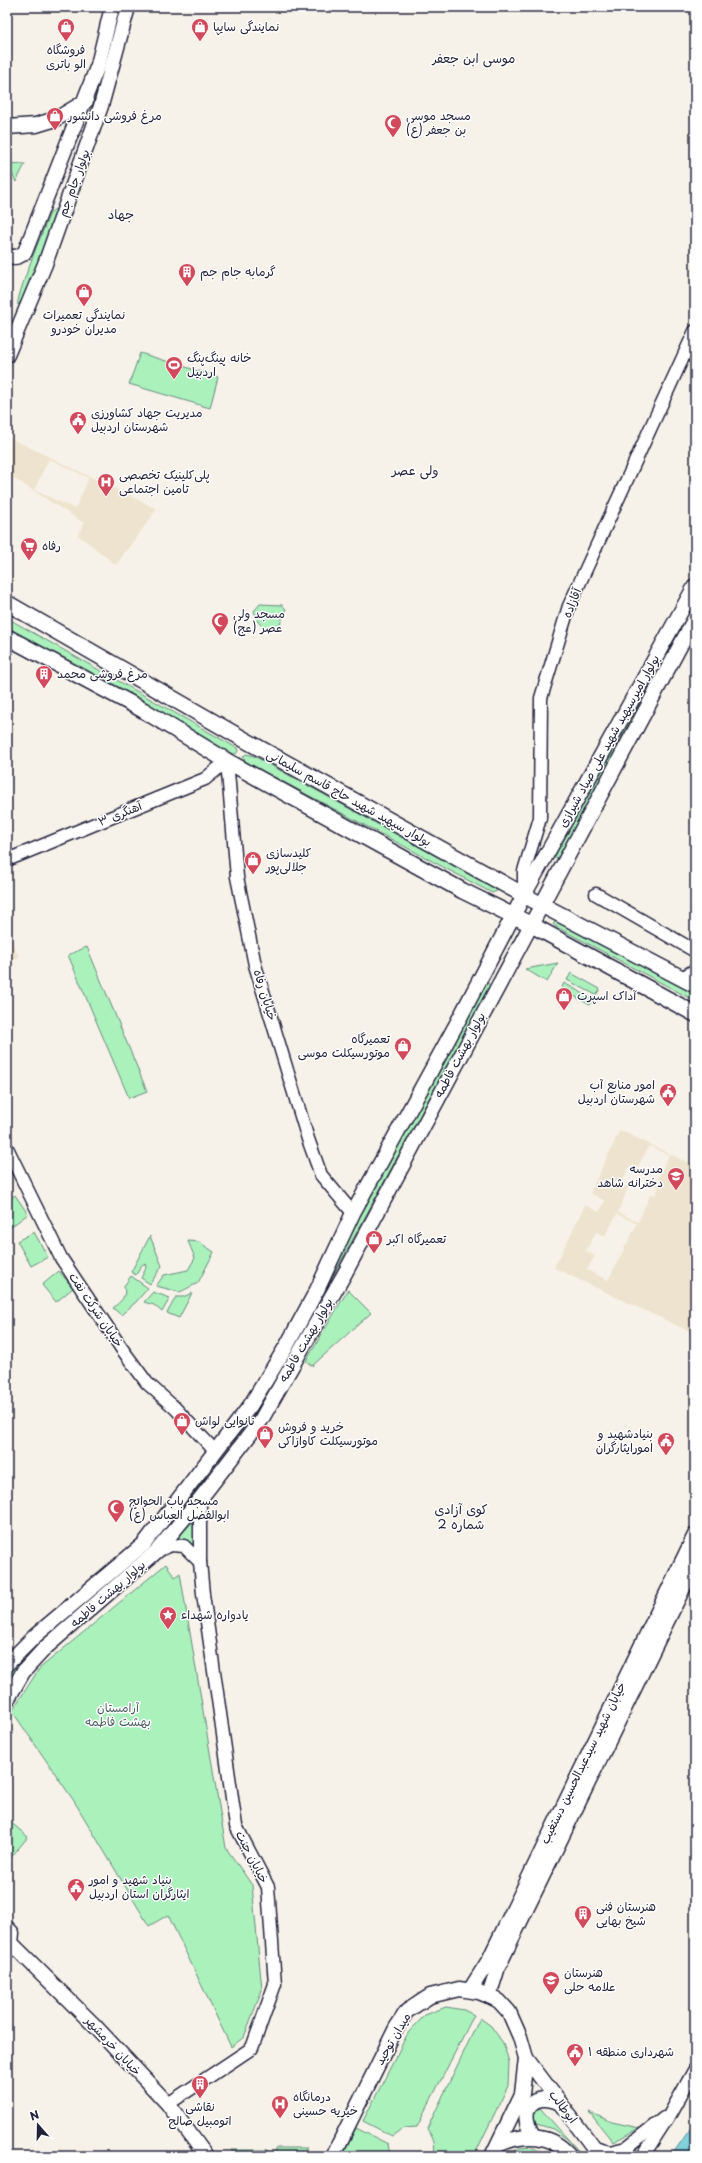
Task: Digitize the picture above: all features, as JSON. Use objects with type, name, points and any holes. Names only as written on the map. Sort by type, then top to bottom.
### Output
[{"type":"main road","name":"بولوار جام جم","points":[[7,255],[12,258],[19,257],[25,252],[98,65],[112,7]]},
{"type":"main road","name":"بولوار جام جم","points":[[7,355],[45,264],[101,106],[128,7]]},
{"type":"main road","points":[[7,127],[36,125],[56,119],[85,101],[101,106]]},
{"type":"main road","points":[[48,193],[68,200]]},
{"type":"main road","name":"بولوار امیرسپهبد شهید علی صیاد شیرازی","points":[[514,916],[524,895],[695,586]]},
{"type":"main road","name":"بولوار سپهبد شهید حاج قاسم سلیمانی","points":[[7,603],[245,740],[540,904],[689,982]]},
{"type":"main road","name":"بولوار امیرسپهبد شهید علی صیاد شیرازی","points":[[530,924],[695,618]]},
{"type":"main road","points":[[7,638],[143,710],[228,761],[462,891],[530,924],[695,1014]]},
{"type":"main road","name":"بولوار بهشت فاطمه","points":[[7,1664],[35,1636],[144,1544],[250,1406],[286,1347],[317,1290],[353,1213],[514,916]]},
{"type":"main road","name":"بولوار بهشت فاطمه","points":[[7,1700],[23,1672],[33,1661],[157,1551],[200,1499],[261,1420],[345,1273],[530,924]]},
{"type":"main road","points":[[215,1451],[228,1463]]},
{"type":"main road","name":"خیابان شهید سیدعبدالحسین دستغیب","points":[[470,1990],[489,1960],[695,1535]]},
{"type":"main road","name":"خیابان شهید سیدعبدالحسین دستغیب","points":[[489,1996],[498,1967],[695,1564]]},
{"type":"main road","points":[[116,1568],[125,1579]]},
{"type":"main road","name":"خیابان خرمشهر","points":[[7,1928],[12,1933],[9,1943],[94,2025],[168,2104],[206,2156]]},
{"type":"main road","name":"میدان توحید","points":[[333,2156],[396,2028],[407,2011],[430,1996],[459,1989],[470,1990],[489,1996],[499,2002],[509,2012],[520,2037],[526,2058],[522,2094],[495,2150]]},
{"type":"main road","name":"ابوطالب","points":[[526,2058],[597,2152]]},
{"type":"main road","points":[[533,2136],[526,2126],[525,2115],[530,2105],[539,2099],[550,2098],[560,2103]]},
{"type":"main road","points":[[495,2150],[514,2137],[533,2136],[550,2140],[565,2150],[570,2156]]},
{"type":"street","name":"آقازاده","points":[[524,895],[524,871],[540,818],[540,698],[569,606],[695,331]]},
{"type":"street","name":"آهنگری ۳","points":[[7,860],[205,779],[228,761]]},
{"type":"street","name":"خیابان رفاه","points":[[228,761],[237,877],[256,965],[308,1139],[321,1175],[353,1213]]},
{"type":"street","points":[[596,894],[695,951]]},
{"type":"street","points":[[689,982],[695,970]]},
{"type":"street","name":"خیابان شرکت نفت","points":[[7,1148],[61,1258],[122,1349],[147,1383],[175,1408],[215,1451]]},
{"type":"street","name":"خیابان جنت","points":[[168,2104],[252,2048],[275,1984],[268,1887],[236,1826],[209,1642],[200,1562],[200,1499]]},
{"type":"street","points":[[157,1551],[171,1546],[184,1546],[200,1562]]},
{"type":"street","points":[[643,2156],[670,2114],[695,2069]]},
{"type":"street","points":[[597,2152],[610,2152],[626,2148],[670,2114]]},
{"type":"shaded area","name":"پلی‌کلینیک تخصصی تامین اجتماعی","points":[[8,437],[157,509],[116,565],[78,535],[84,523],[7,474]],"holes":[[[49,459],[89,478],[75,509],[34,490]]]},
{"type":"shaded area","points":[[7,930],[19,957],[7,961]]},
{"type":"shaded area","points":[[620,1130],[695,1166],[695,1334],[554,1268],[585,1205],[599,1212],[605,1201],[590,1193]],"holes":[[[649,1146],[669,1155],[655,1184],[659,1187],[655,1195],[651,1193],[638,1222],[618,1212],[628,1188],[621,1184],[630,1165],[637,1168]],[[617,1214],[637,1224],[608,1280],[587,1270],[595,1256],[586,1251],[596,1232],[605,1236]]]},
{"type":"green space","points":[[7,163],[25,164],[16,182]]},
{"type":"green space","points":[[55,209],[57,210],[57,220],[23,299],[18,305],[18,300],[31,261],[50,213]]},
{"type":"green space","name":"خانه پینگ‌پنگ اردبیل","points":[[140,353],[218,377],[210,408],[129,384]]},
{"type":"green space","points":[[695,599],[695,610],[576,828],[559,857],[554,858]]},
{"type":"green space","points":[[260,604],[282,605],[286,609],[279,627],[264,628],[258,622],[254,611]]},
{"type":"green space","points":[[7,618],[237,748],[238,751],[236,754],[230,753],[103,683],[7,627]]},
{"type":"green space","points":[[246,754],[254,756],[497,891],[492,893],[246,762],[243,757]]},
{"type":"green space","points":[[556,921],[695,993],[695,1001],[555,926],[553,924]]},
{"type":"green space","points":[[87,947],[147,1091],[129,1098],[68,955]]},
{"type":"green space","points":[[558,963],[547,982],[525,969]]},
{"type":"green space","points":[[571,973],[600,989],[596,995],[567,980]]},
{"type":"green space","points":[[488,983],[490,986],[269,1391],[254,1418],[240,1437],[234,1441],[253,1412],[484,987]]},
{"type":"green space","points":[[564,983],[593,999],[590,1005],[561,989]]},
{"type":"green space","points":[[15,1195],[28,1214],[8,1229],[7,1201]]},
{"type":"green space","points":[[34,1232],[48,1257],[31,1266],[17,1241]]},
{"type":"green space","points":[[150,1236],[162,1266],[150,1284],[141,1278],[146,1268],[145,1263],[141,1266],[136,1275],[131,1272]]},
{"type":"green space","points":[[188,1241],[199,1242],[214,1252],[198,1283],[180,1292],[156,1286],[164,1275],[188,1270],[195,1258]]},
{"type":"green space","points":[[59,1271],[73,1288],[56,1302],[42,1285]]},
{"type":"green space","points":[[131,1276],[148,1288],[136,1302],[121,1315],[113,1308],[123,1298],[125,1293],[124,1286]]},
{"type":"green space","points":[[348,1290],[371,1313],[312,1366],[306,1361]]},
{"type":"green space","points":[[153,1292],[170,1298],[162,1312],[154,1305],[144,1302]]},
{"type":"green space","points":[[192,1293],[179,1318],[167,1313],[176,1297],[183,1297]]},
{"type":"green space","points":[[205,1474],[205,1479],[161,1539],[127,1569],[125,1566]]},
{"type":"green space","points":[[193,1521],[195,1548],[185,1540],[176,1540]]},
{"type":"green space","name":"آرامستان بهشت فاطمه","points":[[166,1564],[175,1577],[180,1573],[226,1848],[252,1885],[262,1990],[244,2037],[231,2047],[168,1915],[149,1926],[74,1801],[12,1711],[39,1669]]},
{"type":"green space","points":[[113,1577],[116,1580],[27,1657],[15,1671],[7,1686],[7,1675],[24,1652]]},
{"type":"green space","points":[[7,1819],[28,1837],[7,1862]]},
{"type":"green space","points":[[446,2007],[464,2010],[474,2015],[417,2127],[403,2128],[392,2136],[363,2121],[408,2033],[425,2015]]},
{"type":"green space","points":[[480,2018],[491,2026],[503,2043],[509,2062],[508,2086],[474,2156],[438,2156],[434,2154],[434,2141],[427,2129]]},
{"type":"green space","points":[[540,2108],[583,2156],[567,2139],[553,2129],[533,2123],[531,2113],[535,2109]]},
{"type":"green space","points":[[589,2112],[612,2122],[639,2128],[613,2142]]},
{"type":"green space","points":[[356,2128],[388,2144],[390,2156],[342,2156]]},
{"type":"green space","points":[[533,2147],[549,2156],[507,2156],[520,2148]]},
{"type":"green space","points":[[275,2148],[307,2148],[301,2156],[275,2156]]},
{"type":"green space","points":[[231,2150],[267,2150],[267,2156],[236,2156]]},
{"type":"water","points":[[695,2122],[695,2156],[671,2156]]},
{"type":"place","name":"فروشگاه الو باتری","points":[[66,42]]},
{"type":"place","name":"نمایندگی سایپا","points":[[200,42]]},
{"type":"place","name":"مرغ فروشی دانشور","points":[[55,131]]},
{"type":"place","name":"مسجد موسی بن جعفر (ع)","points":[[393,138]]},
{"type":"place","name":"گرمابه جام جم","points":[[187,287]]},
{"type":"place","name":"نمایندگی تعمیرات مدیران خودرو","points":[[84,307]]},
{"type":"place","name":"خانه پینگ‌پنگ اردبیل","points":[[174,380]]},
{"type":"place","name":"مدیریت جهاد کشاورزی شهرستان اردبیل","points":[[78,435]]},
{"type":"place","name":"پلی‌کلینیک تخصصی تامین اجتماعی","points":[[106,497]]},
{"type":"place","name":"رفاه","points":[[29,561]]},
{"type":"place","name":"مسجد ولی عصر (عج)","points":[[220,636]]},
{"type":"place","name":"مرغ فروشی محمد","points":[[44,689]]},
{"type":"place","name":"کلیدسازی جلالی‌پور","points":[[253,875]]},
{"type":"place","name":"آداک اسپرت","points":[[564,1011]]},
{"type":"place","name":"تعمیرگاه موتورسیکلت موسی","points":[[403,1061]]},
{"type":"place","name":"امور منابع آب شهرستان اردبیل","points":[[668,1107]]},
{"type":"place","name":"مدرسه دخترانه شاهد","points":[[676,1191]]},
{"type":"place","name":"تعمیرگاه اکبر","points":[[374,1254]]},
{"type":"place","name":"نانوایی لواش","points":[[182,1436]]},
{"type":"place","name":"خرید و فروش موتورسیکلت کاوازاکی","points":[[265,1449]]},
{"type":"place","name":"بنیادشهید و امورایثارگران","points":[[666,1456]]},
{"type":"place","name":"مسجد باب الحوائج ابوالفضل العباس (ع)","points":[[116,1523]]},
{"type":"place","name":"یادواره شهداء","points":[[168,1630]]},
{"type":"place","name":"بنیاد شهید و امور ایثارگران استان اردبیل","points":[[76,1902]]},
{"type":"place","name":"هنرستان فنی شیخ بهایی","points":[[583,1929]]},
{"type":"place","name":"هنرستان علامه حلی","points":[[551,1995]]},
{"type":"place","name":"شهرداری منطقه ۱","points":[[575,2067]]},
{"type":"place","name":"نقاشی اتومبیل صالح","points":[[200,2099]]},
{"type":"place","name":"درمانگاه خیریه حسینی","points":[[280,2119]]},
{"type":"district","name":"موسی ابن جعفر","points":[[474,58]]},
{"type":"district","name":"جهاد","points":[[121,214]]},
{"type":"district","name":"ولی عصر","points":[[415,470]]},
{"type":"district","name":"کوی آزادی شماره 2","points":[[461,1516]]}]
